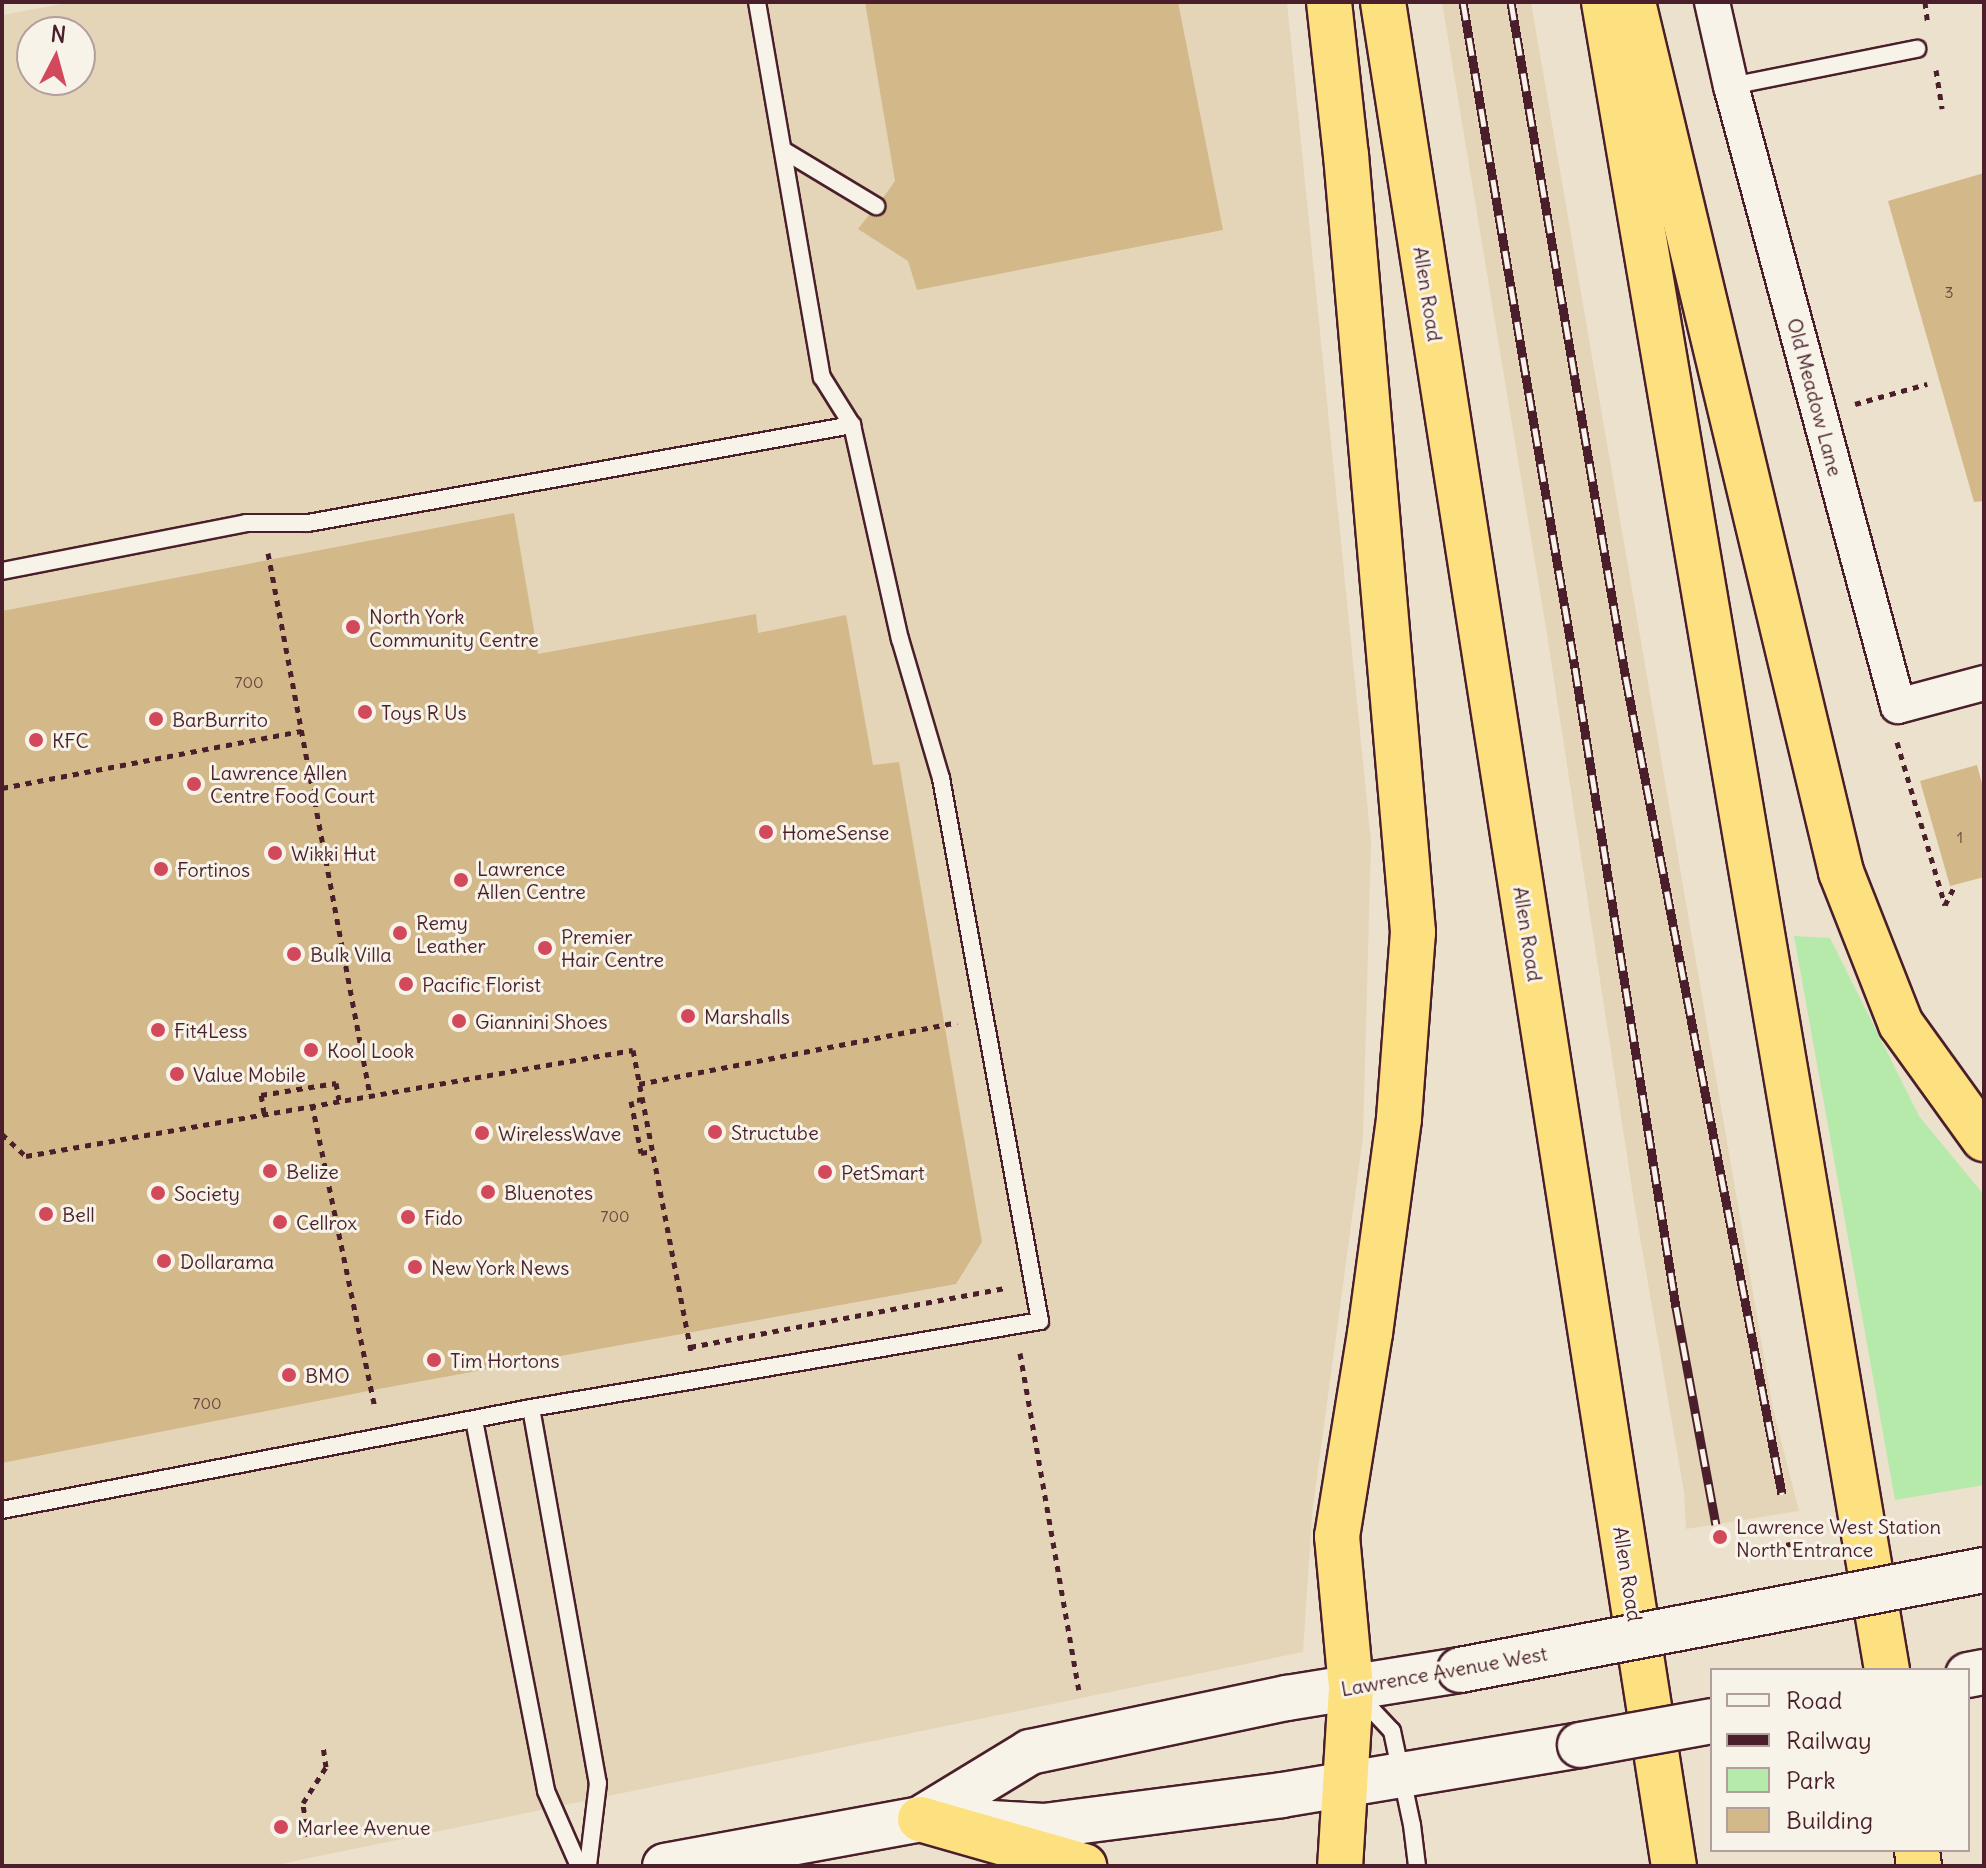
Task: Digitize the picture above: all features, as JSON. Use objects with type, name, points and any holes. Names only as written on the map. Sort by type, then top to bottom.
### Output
[{"type":"highway","points":[[1329,2],[1346,155],[1413,932],[1399,1119],[1370,1333],[1337,1536],[1351,1688],[1340,1866]]},
{"type":"highway","name":"Allen Road","points":[[1383,2],[1674,1866]]},
{"type":"highway","points":[[1604,2],[1887,1668]]},
{"type":"highway","points":[[1633,2],[1841,872],[1901,1024],[1984,1139]]},
{"type":"highway","points":[[920,1819],[1084,1866]]},
{"type":"main road","name":"Lawrence Avenue West","points":[[920,1819],[1030,1752],[1351,1688],[1984,1570]]},
{"type":"main road","name":"Lawrence Avenue West","points":[[665,1866],[920,1819],[1044,1826],[1347,1784],[1710,1721]]},
{"type":"street","name":"Old Meadow Lane","points":[[1712,2],[1731,86],[1898,706]]},
{"type":"street","points":[[1898,706],[1984,683]]},
{"type":"lane","points":[[2,1510],[531,1408],[1040,1321],[941,778],[900,639],[852,425],[822,377],[757,2]]},
{"type":"lane","points":[[1731,86],[1917,49]]},
{"type":"lane","points":[[783,150],[876,206]]},
{"type":"lane","points":[[2,571],[246,523],[297,525],[852,425]]},
{"type":"lane","points":[[531,1408],[598,1783],[588,1866]]},
{"type":"lane","points":[[474,1420],[546,1791],[579,1866]]},
{"type":"lane","points":[[1351,1688],[1392,1731],[1417,1866]]},
{"type":"path","points":[[1819,414],[1927,384]]},
{"type":"path","points":[[271,570],[370,1095]]},
{"type":"path","points":[[1898,706],[1894,733],[1945,905],[1954,887]]},
{"type":"path","points":[[2,788],[302,731]]},
{"type":"path","points":[[639,1084],[944,1025]]},
{"type":"path","points":[[2,1134],[26,1156],[633,1050],[687,1334]]},
{"type":"path","points":[[264,1113],[261,1095],[336,1083],[339,1100]]},
{"type":"path","points":[[643,1099],[631,1101],[641,1153],[652,1151]]},
{"type":"path","points":[[312,1104],[373,1390],[379,1439]]},
{"type":"path","points":[[690,1347],[1009,1287]]},
{"type":"path","points":[[1751,1551],[1790,1544]]},
{"type":"path","points":[[308,1836],[303,1803],[326,1767],[323,1746]]},
{"type":"shaded area","points":[[73,2],[1287,2],[1371,842],[1363,1137],[1312,1514],[1303,1652],[271,1866],[2,1866],[2,15]]},
{"type":"shaded area","points":[[1442,2],[1531,2],[1773,1409],[1799,1511],[1686,1529],[1684,1492],[1635,1208],[1546,628]]},
{"type":"green space","points":[[1794,936],[1830,938],[1919,1116],[1984,1195],[1984,1485],[1895,1500]]},
{"type":"building","points":[[865,2],[1178,2],[1223,230],[917,290],[908,261],[858,229],[869,215],[877,217],[885,212],[887,205],[883,198],[895,181]]},
{"type":"building","points":[[1984,173],[1984,501],[1974,502],[1888,201]]},
{"type":"building","name":"Lawrence Allen Centre","points":[[514,513],[538,654],[756,614],[758,633],[846,615],[873,765],[899,762],[982,1242],[956,1284],[373,1390],[2,1463],[2,611]]},
{"type":"building","points":[[1977,765],[1984,791],[1984,877],[1950,886],[1920,781]]},
{"type":"railway","points":[[1463,2],[1575,668],[1676,1307],[1716,1524]]},
{"type":"railway","points":[[1511,2],[1626,679],[1782,1494]]},
{"type":"place","name":"North York Community Centre","points":[[353,627]]},
{"type":"place","name":"Toys R Us","points":[[365,712]]},
{"type":"place","name":"BarBurrito","points":[[156,719]]},
{"type":"place","name":"KFC","points":[[36,740]]},
{"type":"place","name":"Lawrence Allen Centre Food Court","points":[[194,784]]},
{"type":"place","name":"HomeSense","points":[[766,832]]},
{"type":"place","name":"Wikki Hut","points":[[275,853]]},
{"type":"place","name":"Fortinos","points":[[161,869]]},
{"type":"place","name":"Lawrence Allen Centre","points":[[461,880]]},
{"type":"place","name":"Remy Leather","points":[[400,933]]},
{"type":"place","name":"Premier Hair Centre","points":[[545,948]]},
{"type":"place","name":"Bulk Villa","points":[[294,954]]},
{"type":"place","name":"Pacific Florist","points":[[406,984]]},
{"type":"place","name":"Marshalls","points":[[688,1016]]},
{"type":"place","name":"Giannini Shoes","points":[[459,1021]]},
{"type":"place","name":"Fit4Less","points":[[158,1030]]},
{"type":"place","name":"Kool Look","points":[[311,1050]]},
{"type":"place","name":"Value Mobile","points":[[177,1074]]},
{"type":"place","name":"Structube","points":[[715,1132]]},
{"type":"place","name":"WirelessWave","points":[[482,1133]]},
{"type":"place","name":"Belize","points":[[270,1171]]},
{"type":"place","name":"PetSmart","points":[[825,1172]]},
{"type":"place","name":"Bluenotes","points":[[488,1192]]},
{"type":"place","name":"Society","points":[[158,1193]]},
{"type":"place","name":"Bell","points":[[46,1214]]},
{"type":"place","name":"Fido","points":[[408,1217]]},
{"type":"place","name":"Cellrox","points":[[280,1222]]},
{"type":"place","name":"Dollarama","points":[[164,1261]]},
{"type":"place","name":"New York News","points":[[415,1267]]},
{"type":"place","name":"Tim Hortons","points":[[434,1360]]},
{"type":"place","name":"BMO","points":[[289,1375]]},
{"type":"place","name":"Lawrence West Station North Entrance","points":[[1720,1537]]},
{"type":"place","name":"Marlee Avenue","points":[[281,1827]]}]
